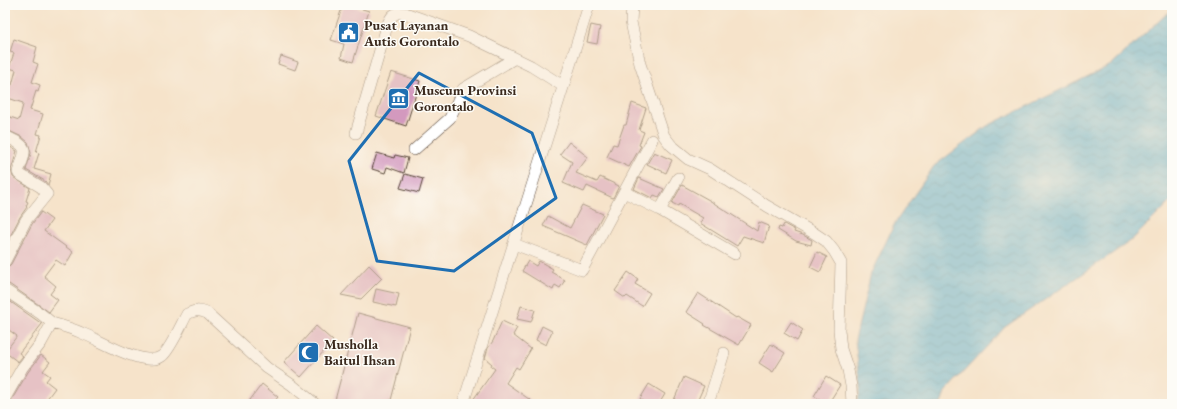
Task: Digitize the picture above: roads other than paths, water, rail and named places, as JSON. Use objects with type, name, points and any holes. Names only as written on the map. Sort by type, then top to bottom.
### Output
[{"type":"street","points":[[463,404],[588,5]]},
{"type":"street","points":[[632,5],[631,22],[640,64],[664,136],[671,145],[688,159],[710,169],[767,206],[826,241],[841,262],[842,272],[839,304],[839,330],[841,349],[848,370],[852,404]]},
{"type":"street","points":[[356,133],[387,26],[396,9],[450,28],[515,58],[563,86]]},
{"type":"street","points":[[414,150],[450,118],[463,88],[515,58]]},
{"type":"street","points":[[5,136],[19,142],[25,149],[18,174],[41,187],[47,194],[26,220],[5,261]]},
{"type":"street","points":[[514,244],[582,270],[652,140]]},
{"type":"street","points":[[660,210],[678,178]]},
{"type":"street","points":[[624,192],[660,210],[735,254]]},
{"type":"street","points":[[5,290],[52,323],[86,334],[131,356],[143,359],[161,358],[166,352],[187,314],[199,310],[207,313],[267,368],[316,404]]},
{"type":"street","points":[[5,398],[22,368],[41,343],[52,323]]},
{"type":"street","points":[[708,404],[724,353]]},
{"type":"water","points":[[1172,9],[1172,200],[1132,240],[1005,327],[945,392],[941,404],[857,404],[861,387],[855,340],[871,273],[895,223],[934,166],[987,126],[1111,65]]},
{"type":"place","name":"Pusat Layanan Autis Gorontalo","points":[[348,33]]},
{"type":"place","name":"Museum Provinsi Gorontalo","points":[[398,98]]},
{"type":"place","name":"Musholla Baitul Ihsan","points":[[308,352]]}]
